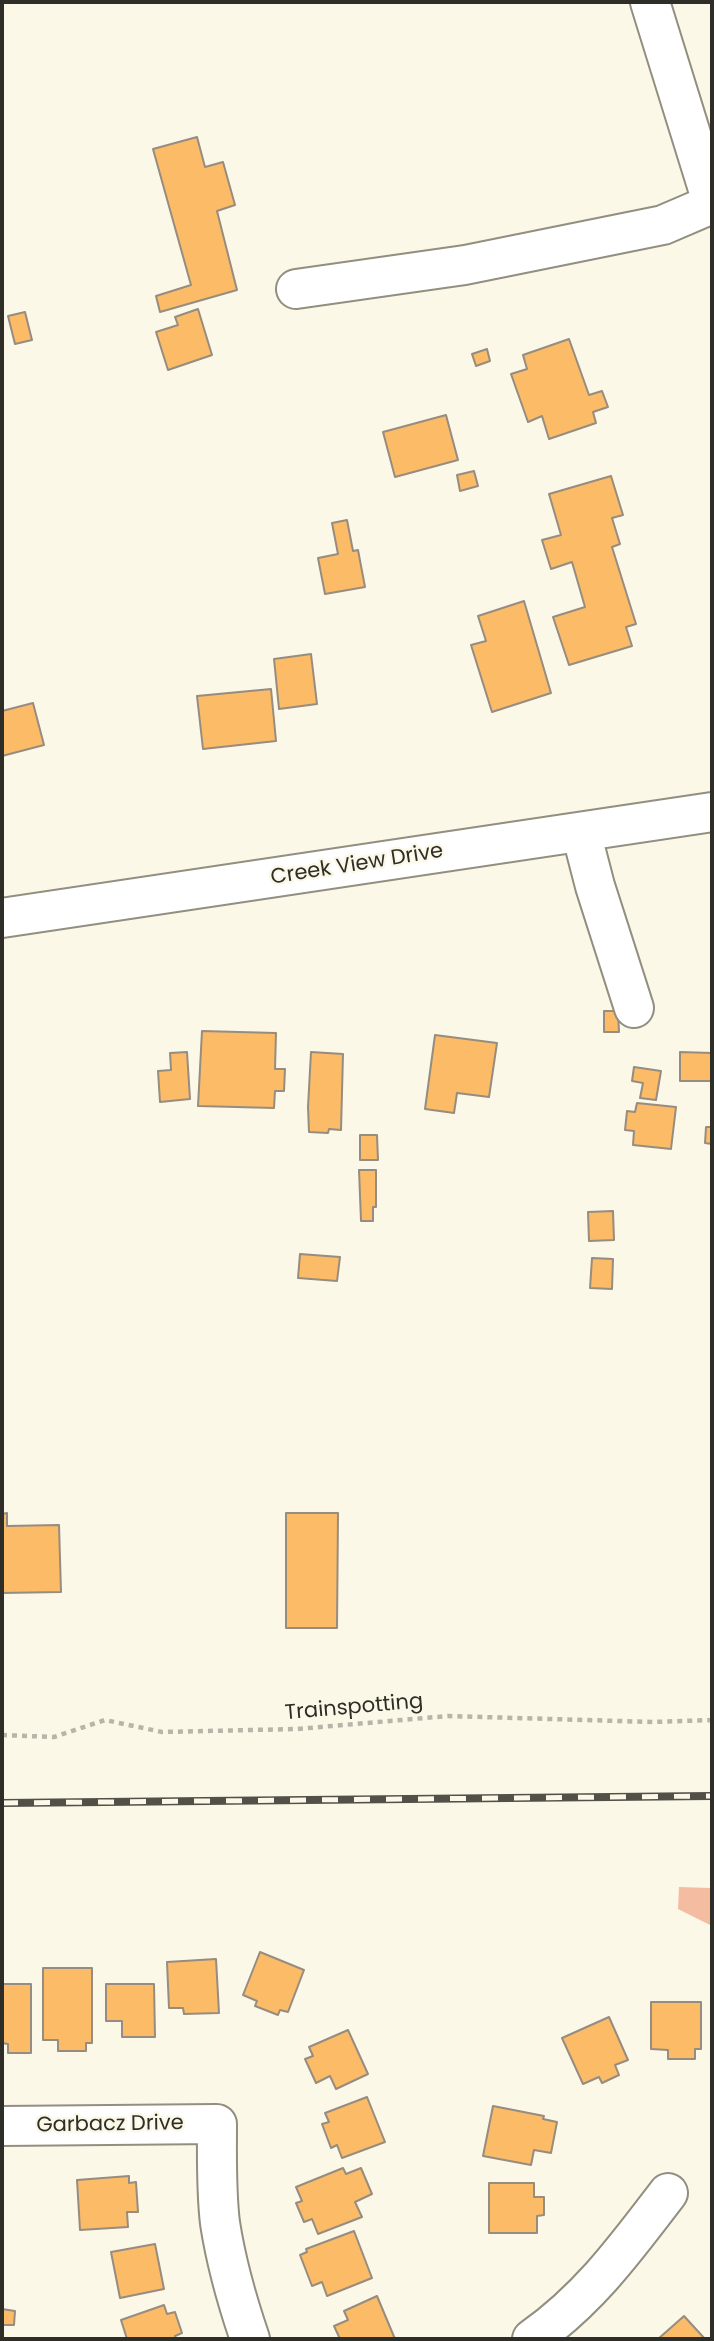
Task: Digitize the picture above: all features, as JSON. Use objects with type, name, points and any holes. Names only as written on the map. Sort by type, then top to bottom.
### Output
[{"type":"street","points":[[296,289],[465,265],[663,225],[712,203],[650,2]]},
{"type":"street","name":"Creek View Drive","points":[[2,918],[712,812]]},
{"type":"street","points":[[581,832],[634,1008]]},
{"type":"street","name":"Garbacz Drive","points":[[2,2126],[217,2124],[220,2222],[228,2263],[250,2339]]},
{"type":"street","points":[[532,2339],[573,2307],[606,2274],[667,2193]]},
{"type":"path","name":"Trainspotting","points":[[2,1735],[54,1737],[105,1720],[162,1732],[297,1729],[448,1716],[653,1722],[712,1720]]},
{"type":"shaded area","points":[[679,1887],[712,1888],[712,1926],[678,1909]]},
{"type":"building","points":[[197,137],[205,167],[223,162],[235,205],[217,211],[237,290],[160,312],[156,296],[191,285],[153,149]]},
{"type":"building","points":[[198,309],[212,355],[168,370],[156,332],[178,325],[175,317]]},
{"type":"building","points":[[25,312],[32,340],[15,344],[8,316]]},
{"type":"building","points":[[569,339],[589,395],[602,391],[608,407],[593,412],[596,423],[549,439],[542,416],[528,422],[511,374],[527,369],[523,355]]},
{"type":"building","points":[[487,349],[490,361],[476,366],[472,354]]},
{"type":"building","points":[[446,415],[458,460],[395,477],[383,432]]},
{"type":"building","points":[[474,471],[478,486],[460,491],[457,475]]},
{"type":"building","points":[[611,476],[623,515],[612,518],[620,544],[612,547],[636,624],[626,627],[632,646],[569,665],[553,617],[585,607],[572,562],[551,569],[542,540],[561,535],[549,494]]},
{"type":"building","points":[[347,520],[353,551],[358,550],[365,587],[325,594],[318,558],[338,554],[332,523]]},
{"type":"building","points":[[524,601],[551,693],[492,712],[471,645],[486,641],[478,616]]},
{"type":"building","points":[[311,654],[317,704],[279,709],[274,659]]},
{"type":"building","points":[[271,689],[276,741],[203,749],[197,696]]},
{"type":"building","points":[[33,703],[44,745],[2,756],[2,711]]},
{"type":"building","points":[[604,1011],[618,1011],[619,1032],[604,1032]]},
{"type":"building","points":[[202,1031],[276,1033],[275,1069],[285,1069],[284,1091],[275,1091],[274,1108],[198,1106]]},
{"type":"building","points":[[435,1035],[497,1043],[489,1097],[457,1093],[454,1113],[425,1109]]},
{"type":"building","points":[[187,1052],[190,1099],[160,1102],[158,1071],[171,1070],[170,1053]]},
{"type":"building","points":[[311,1052],[343,1054],[341,1130],[329,1129],[328,1133],[309,1132]]},
{"type":"building","points":[[680,1052],[712,1053],[712,1081],[680,1081]]},
{"type":"building","points":[[634,1067],[661,1071],[656,1100],[640,1098],[643,1083],[632,1081]]},
{"type":"building","points":[[637,1103],[676,1107],[671,1149],[633,1145],[634,1131],[625,1130],[627,1111],[635,1112]]},
{"type":"building","points":[[706,1127],[712,1127],[712,1144],[705,1143]]},
{"type":"building","points":[[360,1135],[377,1135],[378,1160],[360,1160]]},
{"type":"building","points":[[359,1170],[376,1170],[376,1207],[373,1207],[373,1221],[361,1221]]},
{"type":"building","points":[[613,1211],[614,1240],[589,1241],[588,1212]]},
{"type":"building","points":[[300,1254],[340,1257],[337,1281],[298,1278]]},
{"type":"building","points":[[592,1258],[613,1259],[612,1289],[590,1288]]},
{"type":"building","points":[[7,1513],[7,1526],[59,1525],[61,1592],[2,1593],[2,1514]]},
{"type":"building","points":[[286,1513],[338,1513],[337,1628],[286,1628]]},
{"type":"building","points":[[260,1952],[304,1970],[288,2012],[280,2010],[278,2015],[255,2006],[257,2001],[243,1995]]},
{"type":"building","points":[[216,1959],[219,2013],[184,2014],[183,2008],[169,2008],[167,1962]]},
{"type":"building","points":[[43,1968],[92,1968],[92,2043],[86,2043],[86,2051],[58,2051],[58,2040],[43,2040]]},
{"type":"building","points":[[2,1984],[31,1984],[31,2053],[8,2053],[8,2044],[2,2043]]},
{"type":"building","points":[[106,1984],[154,1984],[155,2037],[122,2037],[122,2021],[106,2021]]},
{"type":"building","points":[[651,2002],[701,2002],[701,2049],[695,2049],[695,2059],[668,2059],[668,2050],[651,2049]]},
{"type":"building","points":[[609,2017],[628,2060],[615,2065],[619,2075],[602,2083],[599,2077],[583,2084],[562,2038]]},
{"type":"building","points":[[348,2030],[368,2074],[336,2089],[330,2076],[316,2083],[305,2059],[313,2056],[309,2047]]},
{"type":"building","points":[[367,2097],[385,2142],[342,2158],[337,2145],[331,2148],[322,2124],[329,2122],[325,2113]]},
{"type":"building","points":[[493,2106],[544,2116],[543,2119],[557,2122],[551,2153],[534,2150],[531,2165],[483,2156]]},
{"type":"building","points":[[343,2168],[346,2174],[361,2168],[372,2194],[355,2202],[362,2217],[318,2234],[312,2219],[304,2222],[296,2203],[302,2201],[296,2187]]},
{"type":"building","points":[[129,2176],[129,2183],[136,2182],[138,2212],[127,2212],[128,2227],[80,2230],[77,2180]]},
{"type":"building","points":[[489,2183],[534,2183],[534,2197],[544,2197],[544,2215],[537,2216],[537,2233],[489,2233]]},
{"type":"building","points":[[354,2231],[372,2278],[327,2296],[322,2282],[312,2286],[300,2255],[307,2252],[306,2249]]},
{"type":"building","points":[[155,2244],[164,2289],[120,2298],[111,2252]]},
{"type":"building","points":[[377,2296],[395,2339],[340,2339],[334,2326],[348,2320],[344,2311]]},
{"type":"building","points":[[164,2305],[167,2314],[175,2312],[182,2333],[175,2336],[176,2339],[127,2339],[121,2320]]},
{"type":"building","points":[[2,2309],[15,2311],[14,2325],[2,2325]]},
{"type":"building","points":[[684,2316],[705,2339],[658,2339]]},
{"type":"railway","points":[[2,1803],[712,1796]]}]
